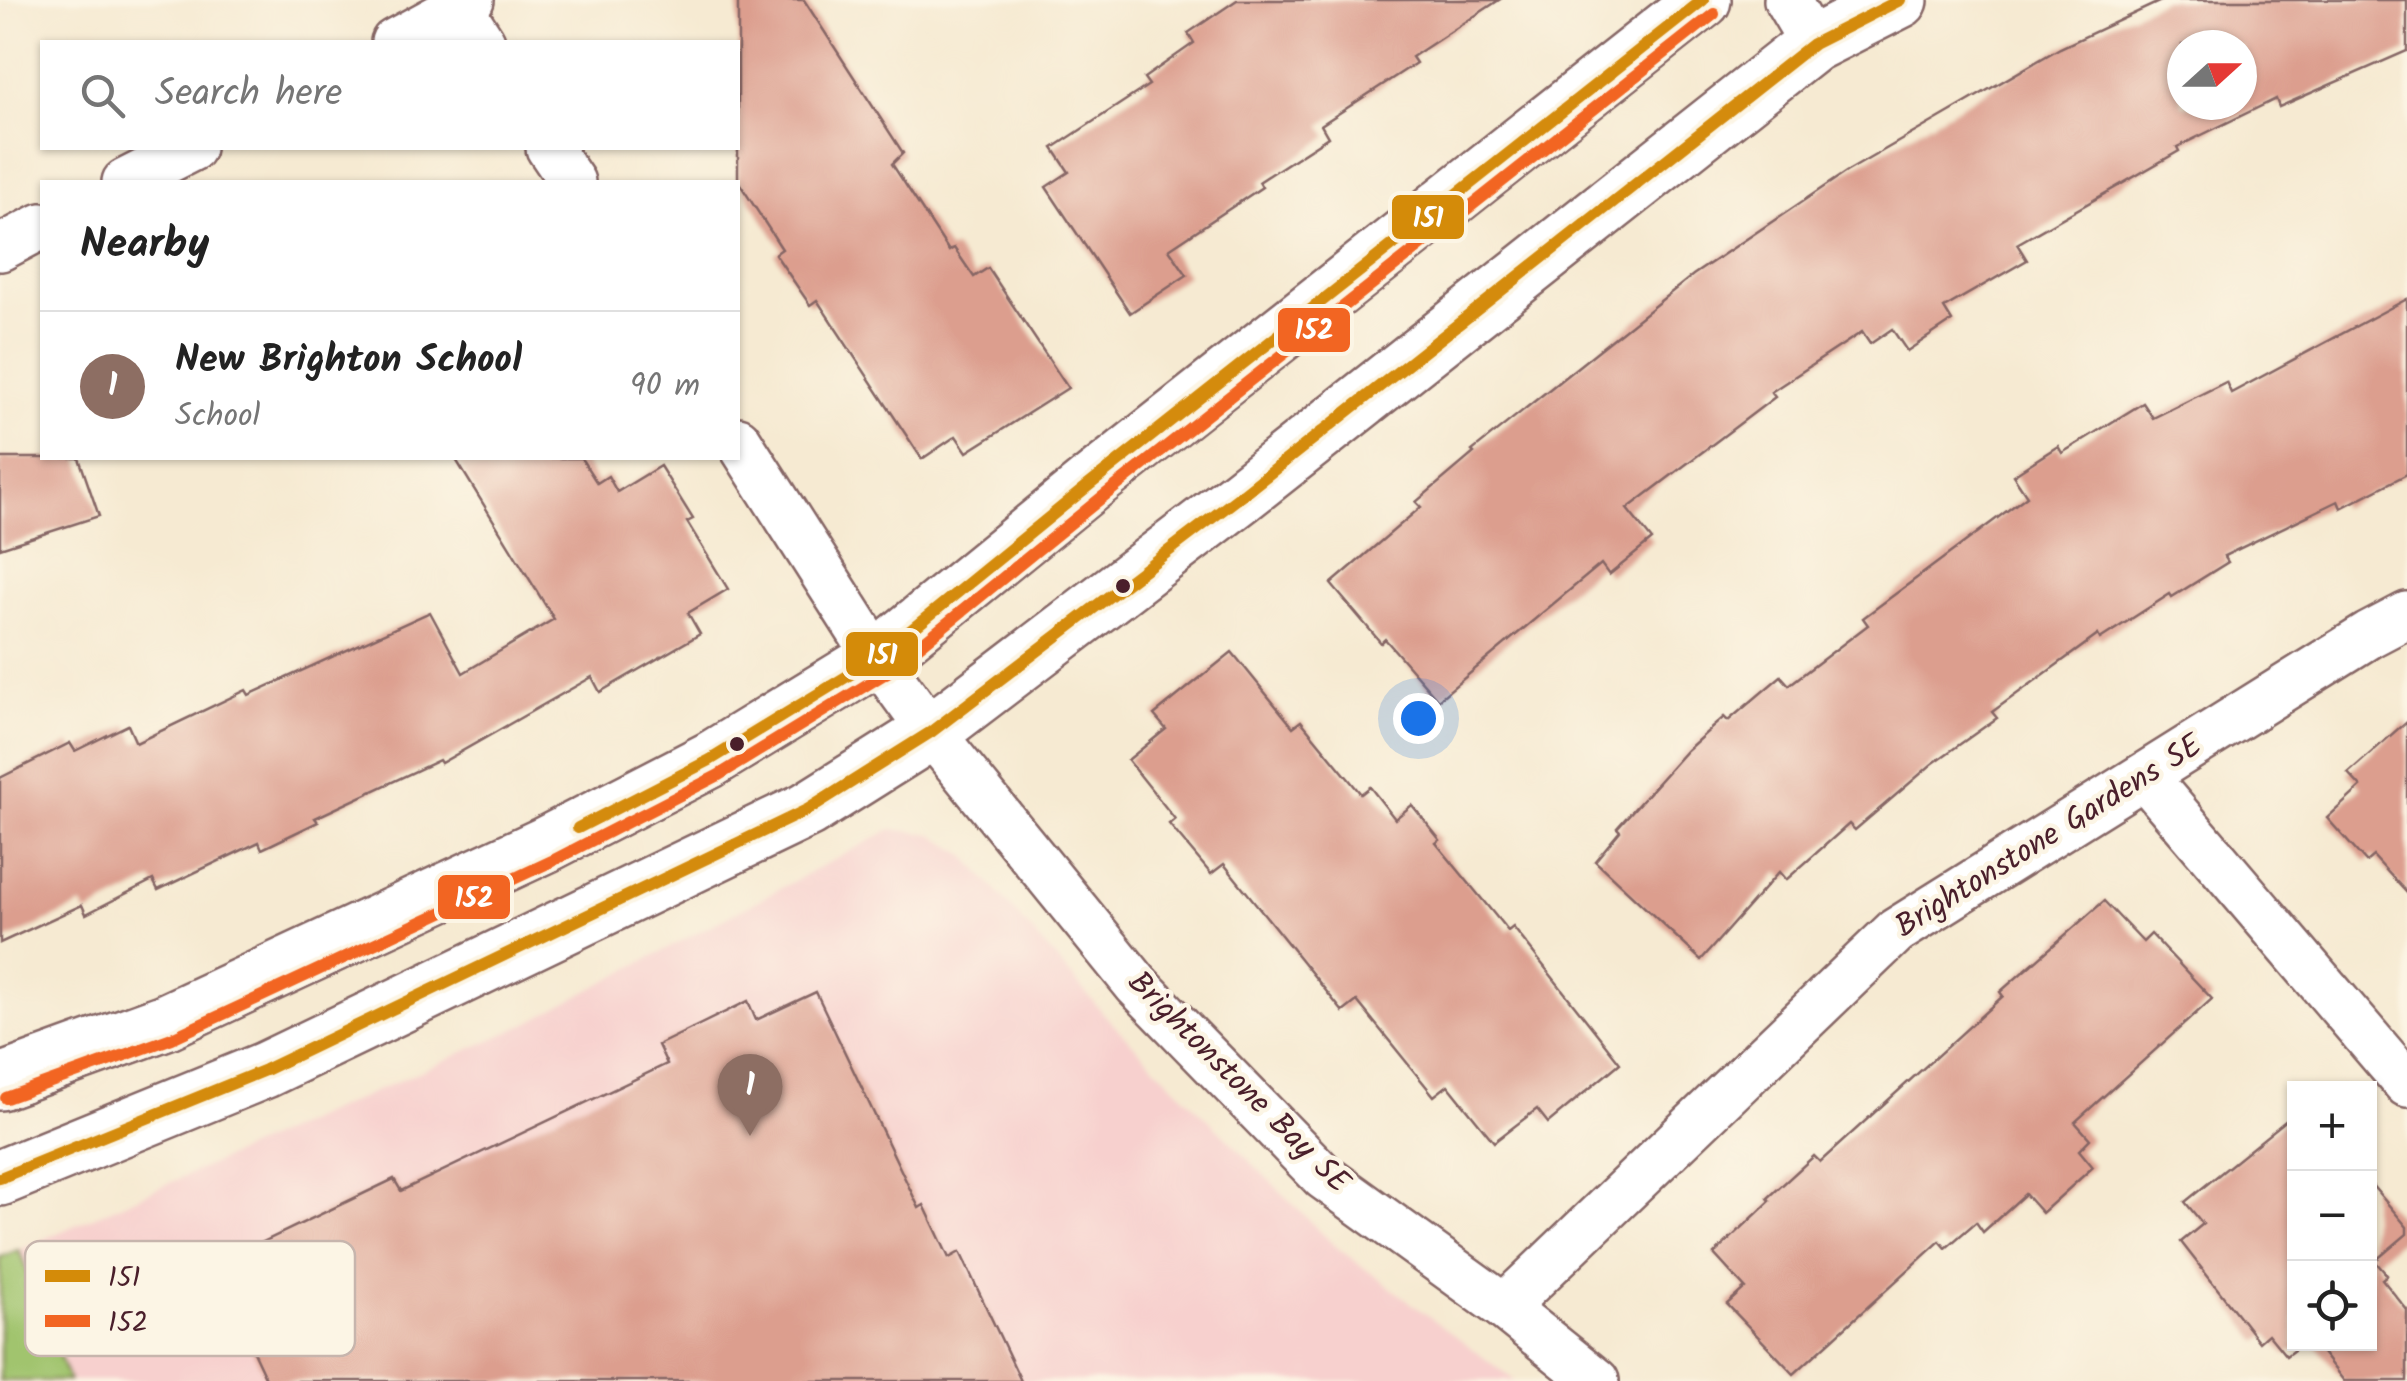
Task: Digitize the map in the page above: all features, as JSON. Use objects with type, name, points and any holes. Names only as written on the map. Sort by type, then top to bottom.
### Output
[{"type":"street","points":[[0,1082],[165,1022],[545,845],[710,760],[877,658],[1089,485],[1703,0]]},
{"type":"street","points":[[0,1178],[265,1070],[807,810],[931,732],[1242,496],[1800,22],[1900,0]]},
{"type":"street","points":[[400,40],[471,17]]},
{"type":"street","points":[[130,180],[188,150]]},
{"type":"street","points":[[550,150],[571,180]]},
{"type":"street","points":[[0,248],[40,227]]},
{"type":"street","name":"Brightonstone Bay SE","points":[[740,443],[877,658],[931,732],[1136,985],[1324,1177],[1504,1307],[1596,1381]]},
{"type":"street","name":"Brightonstone Gardens SE","points":[[1504,1307],[1896,932],[2407,615]]},
{"type":"street","points":[[2144,777],[2407,1084]]},
{"type":"shaded area","points":[[892,829],[932,834],[965,855],[1112,1023],[1335,1246],[1515,1381],[69,1381],[59,1356],[355,1356],[355,1241],[39,1241],[522,1026]]},
{"type":"green space","points":[[19,1250],[25,1266],[25,1356],[59,1356],[69,1381],[0,1381],[0,1257]]},
{"type":"building","points":[[738,0],[804,0],[903,153],[892,164],[949,251],[954,248],[974,277],[988,268],[1068,388],[967,452],[956,436],[922,459],[817,300],[810,305],[775,254],[782,249],[738,180]]},
{"type":"building","points":[[1237,0],[1499,0],[1412,57],[1416,63],[1321,125],[1328,137],[1169,249],[1187,275],[1130,313],[1046,187],[1069,172],[1053,148],[1149,85],[1144,78],[1194,43],[1188,33]]},
{"type":"building","points":[[2163,0],[2407,0],[2407,51],[2279,107],[2276,99],[2257,108],[2257,30],[2167,30],[2167,120],[2233,120],[2177,147],[2179,151],[2017,244],[2027,260],[1944,308],[1952,321],[1907,351],[1892,329],[1870,344],[1862,332],[1771,392],[1775,397],[1627,509],[1652,540],[1609,575],[1601,564],[1438,700],[1385,639],[1381,643],[1331,584],[1421,507],[1416,502],[1472,451],[1693,275],[1846,172],[2060,48]]},
{"type":"building","points":[[2407,299],[2407,474],[2341,508],[2338,501],[2224,556],[2228,562],[2100,639],[2098,635],[1992,712],[1997,718],[1932,764],[1855,830],[1849,824],[1786,880],[1779,872],[1701,960],[1595,861],[1620,831],[1617,828],[1687,750],[1724,717],[1728,721],[1781,676],[1789,685],[1868,625],[1863,618],[2027,496],[2013,475],[2058,446],[2062,453],[2143,403],[2153,418],[2226,382],[2231,393]]},
{"type":"building","points":[[0,458],[80,460],[99,516],[0,548]]},
{"type":"building","points":[[456,460],[582,460],[597,483],[608,476],[617,492],[660,466],[693,519],[687,522],[728,589],[688,613],[700,634],[600,692],[592,677],[441,763],[439,760],[315,818],[318,822],[262,849],[259,842],[158,890],[153,880],[86,914],[82,905],[0,943],[0,778],[70,743],[75,751],[128,725],[136,743],[246,690],[249,695],[430,612],[463,673],[554,619]]},
{"type":"building","points":[[1232,652],[1293,727],[1301,721],[1361,794],[1370,787],[1395,819],[1412,805],[1440,840],[1436,843],[1508,931],[1513,927],[1620,1063],[1548,1123],[1537,1109],[1494,1142],[1448,1085],[1434,1096],[1357,1001],[1343,1012],[1224,864],[1211,874],[1169,824],[1175,819],[1128,760],[1166,729],[1154,715]]},
{"type":"building","points":[[2407,721],[2407,893],[2373,856],[2366,862],[2327,818],[2361,787],[2348,773]]},
{"type":"building","points":[[2104,901],[2143,942],[2151,934],[2212,999],[2075,1122],[2090,1139],[2079,1150],[2093,1167],[2042,1213],[2025,1194],[1983,1232],[1976,1222],[1946,1248],[1940,1241],[1794,1374],[1727,1304],[1745,1288],[1714,1254],[1814,1156],[1820,1162],[2003,996],[2000,992]]},
{"type":"building","points":[[816,992],[919,1208],[924,1205],[949,1258],[960,1252],[1021,1381],[267,1381],[255,1356],[355,1356],[355,1241],[265,1241],[394,1179],[401,1191],[667,1064],[658,1045],[748,1001],[756,1020]]},
{"type":"building","points":[[2287,1120],[2287,1351],[2293,1351],[2286,1356],[2268,1334],[2259,1342],[2181,1242],[2203,1224],[2185,1202]]},
{"type":"building","points":[[2377,1191],[2407,1227],[2407,1234],[2377,1259]]},
{"type":"building","points":[[2377,1263],[2387,1275],[2382,1279],[2407,1310],[2407,1381],[2344,1381],[2320,1351],[2377,1351]]},
{"type":"transit line","name":"151","points":[[578,828],[710,760],[877,658],[1089,485],[1703,0]]},
{"type":"transit line","name":"151","points":[[0,1178],[265,1070],[807,810],[931,732],[1242,495],[1813,44],[1900,0]]},
{"type":"transit line","name":"152","points":[[6,1098],[172,1038],[552,861],[719,775],[886,673],[1714,14]]},
{"type":"place","name":"New Brighton School","points":[[750,1136]]}]
